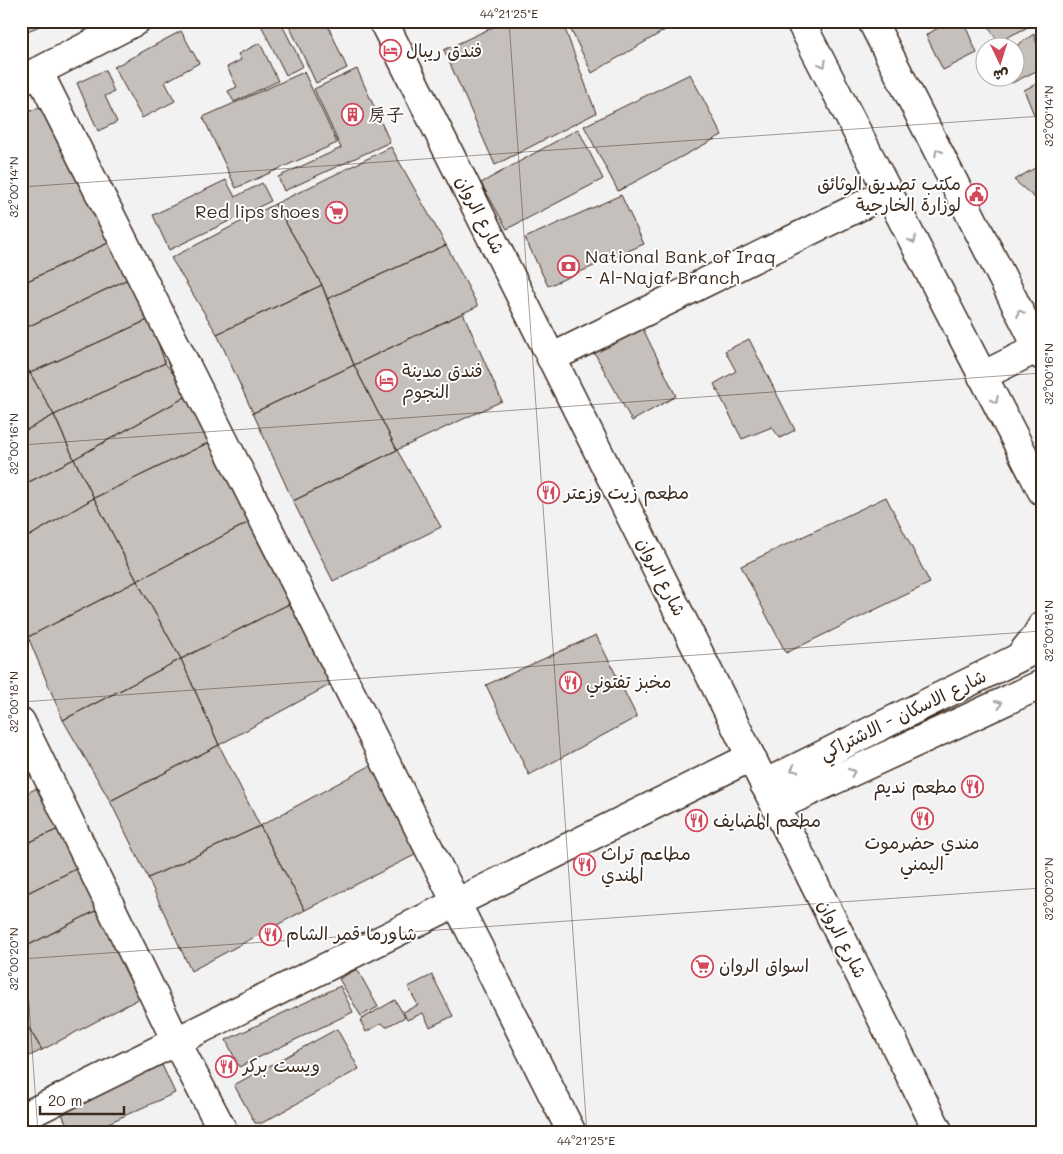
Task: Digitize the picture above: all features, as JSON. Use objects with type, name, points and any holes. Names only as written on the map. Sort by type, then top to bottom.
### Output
[{"type":"street","points":[[136,21],[29,76],[456,903],[572,1133]]},
{"type":"street","name":"شارع الروان","points":[[383,21],[939,1133]]},
{"type":"street","points":[[800,21],[1042,491]]},
{"type":"street","points":[[872,21],[1040,352],[982,376]]},
{"type":"street","points":[[552,358],[889,192]]},
{"type":"street","points":[[1031,651],[1042,626]]},
{"type":"street","name":"شارع الاسكان - الاشتراكي","points":[[770,795],[1031,651]]},
{"type":"street","name":"شارع الاسكان - الاشتراكي","points":[[770,795],[1042,684]]},
{"type":"street","points":[[21,722],[176,1042],[224,1133]]},
{"type":"street","points":[[21,1118],[751,757]]},
{"type":"building","points":[[21,21],[51,21],[21,34]]},
{"type":"building","points":[[259,21],[280,21],[303,66],[286,75]]},
{"type":"building","name":"房子","points":[[287,21],[326,21],[347,68],[316,83]]},
{"type":"building","points":[[506,21],[562,21],[596,113],[495,165],[444,50]]},
{"type":"building","points":[[578,21],[663,21],[667,29],[592,73],[569,26]]},
{"type":"building","points":[[950,21],[963,21],[976,54],[943,70],[926,35]]},
{"type":"building","points":[[985,21],[1040,21],[1006,38],[996,38]]},
{"type":"building","points":[[181,31],[199,63],[165,82],[175,101],[142,118],[114,67]]},
{"type":"building","points":[[1034,34],[1042,61],[1042,68],[1026,76],[1026,39]]},
{"type":"building","points":[[260,43],[278,81],[234,102],[228,91],[237,87],[227,67],[241,60],[238,54]]},
{"type":"building","name":"房子","points":[[357,69],[390,142],[284,191],[278,177],[341,148],[314,89]]},
{"type":"building","points":[[105,70],[114,92],[105,96],[117,122],[98,131],[77,83]]},
{"type":"building","points":[[304,72],[337,143],[236,188],[203,117]]},
{"type":"building","points":[[690,74],[722,135],[618,191],[584,126]]},
{"type":"building","points":[[1042,81],[1042,119],[1037,122],[1024,90]]},
{"type":"building","points":[[42,106],[108,243],[21,284],[21,115]]},
{"type":"building","points":[[578,129],[603,179],[507,229],[481,183]]},
{"type":"building","points":[[391,147],[446,245],[327,299],[322,285],[275,204]]},
{"type":"building","points":[[1042,164],[1042,204],[1014,180]]},
{"type":"building","points":[[226,180],[235,197],[262,183],[271,201],[169,250],[153,215]]},
{"type":"building","points":[[621,195],[644,244],[548,286],[525,238]]},
{"type":"building","points":[[275,204],[322,285],[217,334],[171,258]]},
{"type":"building","points":[[108,243],[128,279],[21,330],[21,284]]},
{"type":"building","points":[[446,245],[478,306],[354,365],[327,299]]},
{"type":"building","points":[[128,279],[150,319],[30,373],[21,356],[21,330]]},
{"type":"building","points":[[322,285],[354,365],[253,413],[217,334]]},
{"type":"building","points":[[463,313],[502,401],[397,450],[354,365]]},
{"type":"building","points":[[150,319],[165,363],[54,415],[30,373]]},
{"type":"building","points":[[642,327],[676,396],[632,421],[594,352]]},
{"type":"building","points":[[749,339],[795,430],[780,438],[772,427],[742,439],[714,384],[736,371],[725,351]]},
{"type":"building","points":[[21,356],[30,373],[21,377]]},
{"type":"building","points":[[165,363],[189,395],[74,459],[54,415]]},
{"type":"building","points":[[354,365],[397,450],[293,501],[253,413]]},
{"type":"building","points":[[30,373],[54,415],[21,433],[21,377]]},
{"type":"building","points":[[189,395],[212,441],[94,498],[74,459]]},
{"type":"building","points":[[54,415],[74,459],[21,486],[21,433]]},
{"type":"building","points":[[212,441],[255,519],[137,581],[94,498]]},
{"type":"building","points":[[397,450],[441,527],[333,581],[293,501]]},
{"type":"building","points":[[74,459],[94,498],[21,541],[21,486]]},
{"type":"building","points":[[886,497],[930,583],[786,653],[741,566]]},
{"type":"building","points":[[94,498],[137,581],[28,637],[21,625],[21,541]]},
{"type":"building","points":[[255,519],[293,602],[181,659],[137,581]]},
{"type":"building","points":[[137,581],[181,659],[63,720],[28,637]]},
{"type":"building","points":[[293,602],[335,682],[219,745],[181,659]]},
{"type":"building","points":[[596,635],[637,717],[529,775],[486,685]]},
{"type":"building","points":[[181,659],[219,745],[110,801],[63,720]]},
{"type":"building","points":[[219,745],[260,826],[148,878],[110,801]]},
{"type":"building","points":[[375,763],[421,852],[305,910],[260,826]]},
{"type":"building","points":[[43,785],[65,826],[21,846],[21,796]]},
{"type":"building","points":[[65,826],[84,865],[21,896],[21,846]]},
{"type":"building","points":[[260,826],[305,910],[191,971],[148,878]]},
{"type":"building","points":[[84,865],[105,906],[21,949],[21,896]]},
{"type":"building","points":[[105,906],[146,995],[42,1050],[21,1015],[21,949]]},
{"type":"building","points":[[357,969],[378,1007],[361,1016],[339,979]]},
{"type":"building","points":[[432,975],[453,1016],[430,1027],[423,1013],[407,1020],[403,1012],[418,1005],[408,987]]},
{"type":"building","points":[[340,986],[353,1012],[239,1067],[226,1040]]},
{"type":"building","points":[[395,1000],[405,1017],[386,1027],[382,1023],[366,1032],[360,1020]]},
{"type":"building","points":[[21,1015],[42,1050],[21,1060]]},
{"type":"building","points":[[337,1029],[359,1069],[262,1123],[255,1123],[234,1085]]},
{"type":"building","points":[[162,1065],[175,1093],[86,1133],[70,1133],[61,1111]]},
{"type":"place","name":"فندق ريبال","points":[[390,51]]},
{"type":"place","name":"房子","points":[[352,115]]},
{"type":"place","name":"مكتب تصديق الوثائق لوزارة الخارجية","points":[[977,194]]},
{"type":"place","name":"Red lips shoes","points":[[336,212]]},
{"type":"place","name":"National Bank of Iraq - Al-Najaf Branch","points":[[569,267]]},
{"type":"place","name":"فندق مدينة النجوم","points":[[386,381]]},
{"type":"place","name":"مطعم زيت وزعتر","points":[[548,493]]},
{"type":"place","name":"مخبز تفتوني","points":[[570,682]]},
{"type":"place","name":"مطعم نديم","points":[[973,787]]},
{"type":"place","name":"مندي حضرموت اليمني","points":[[922,818]]},
{"type":"place","name":"مطعم المضايف","points":[[697,821]]},
{"type":"place","name":"مطاعم تراث المندي","points":[[585,864]]},
{"type":"place","name":"شاورما قمر الشام","points":[[270,934]]},
{"type":"place","name":"اسواق الروان","points":[[703,966]]},
{"type":"place","name":"ويست بركر","points":[[227,1066]]}]
